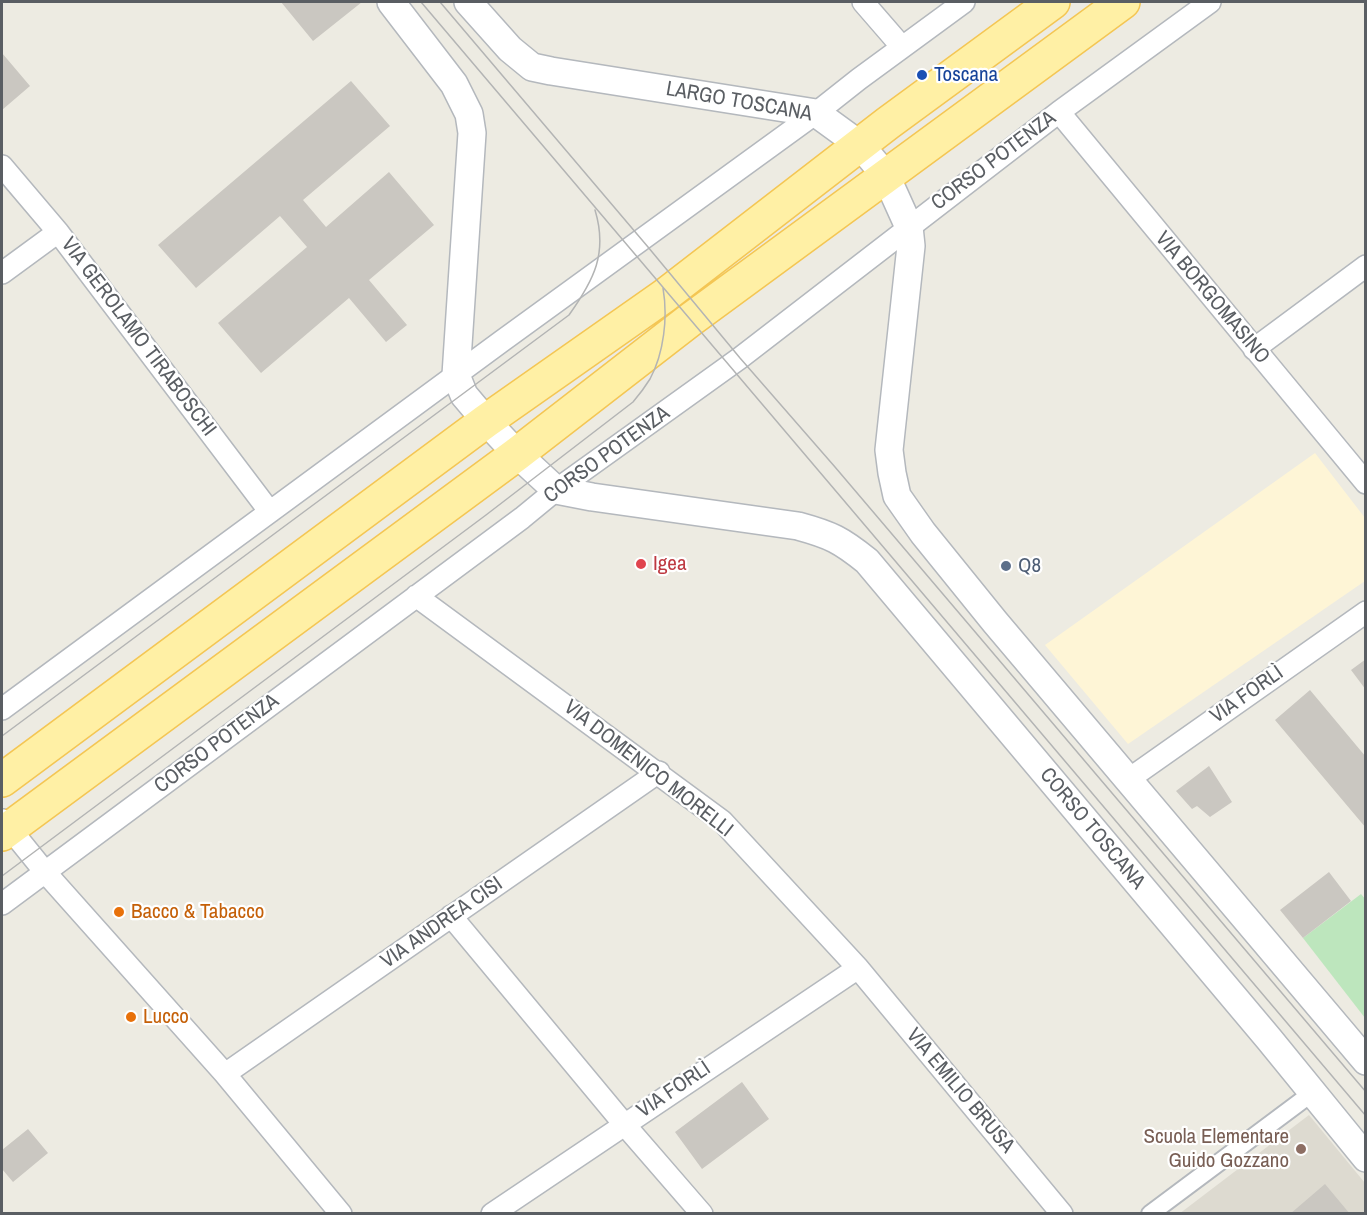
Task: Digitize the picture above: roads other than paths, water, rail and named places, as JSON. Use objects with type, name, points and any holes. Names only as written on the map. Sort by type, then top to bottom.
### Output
[{"type":"main road","points":[[2,780],[486,421],[664,296],[1053,2]]},
{"type":"main road","points":[[4,827],[517,454],[690,320],[1123,2]]},
{"type":"street","points":[[391,2],[454,84],[470,114],[472,133],[456,375],[464,394],[486,421],[556,490]]},
{"type":"street","name":"LARGO TOSCANA","points":[[468,2],[510,49],[532,67],[551,72],[816,113],[860,146],[886,176],[909,226],[911,246],[889,450],[897,496],[923,533],[995,622],[1129,779]]},
{"type":"street","points":[[863,2],[902,47]]},
{"type":"street","points":[[2,709],[964,2]]},
{"type":"street","name":"CORSO POTENZA","points":[[2,904],[556,490],[740,358],[1059,112],[1210,2]]},
{"type":"street","name":"VIA BORGOMASINO","points":[[1059,112],[1365,483]]},
{"type":"street","name":"VIA GEROLAMO TIRABOSCHI","points":[[2,166],[58,232],[270,512]]},
{"type":"street","points":[[2,273],[58,232]]},
{"type":"street","points":[[1254,349],[1365,266]]},
{"type":"street","name":"CORSO TOSCANA","points":[[556,490],[798,526],[824,533],[844,542],[867,561],[1262,1030],[1365,1158]]},
{"type":"street","name":"VIA DOMENICO MORELLI","points":[[416,596],[659,772],[722,821],[858,968]]},
{"type":"street","name":"VIA FORLÌ","points":[[1129,779],[1365,612]]},
{"type":"street","name":"VIA ANDREA CISI","points":[[225,1074],[659,772]]},
{"type":"street","points":[[1129,779],[1363,1053]]},
{"type":"street","points":[[4,827],[225,1074],[341,1214]]},
{"type":"street","points":[[451,916],[702,1214]]},
{"type":"street","name":"VIA FORLÌ","points":[[492,1214],[858,968]]},
{"type":"street","name":"VIA EMILIO BRUSA","points":[[858,968],[1062,1214]]},
{"type":"street","points":[[1150,1214],[1312,1093]]},
{"type":"tram line","points":[[421,2],[1366,1116]]},
{"type":"tram line","points":[[440,2],[740,358],[1366,1092]]},
{"type":"tram line","points":[[2,736],[569,315],[592,278],[596,266],[600,240],[595,210]]},
{"type":"tram line","points":[[2,876],[486,515],[633,402],[650,379],[659,358],[665,323],[663,288]]},
{"type":"place","name":"Toscana","points":[[922,75]]},
{"type":"place","name":"Igea","points":[[641,564]]},
{"type":"place","name":"Q8","points":[[1006,566]]},
{"type":"place","name":"Bacco & Tabacco","points":[[119,912]]},
{"type":"place","name":"Lucco","points":[[131,1017]]},
{"type":"place","name":"Scuola Elementare Guido Gozzano","points":[[1301,1149]]}]
